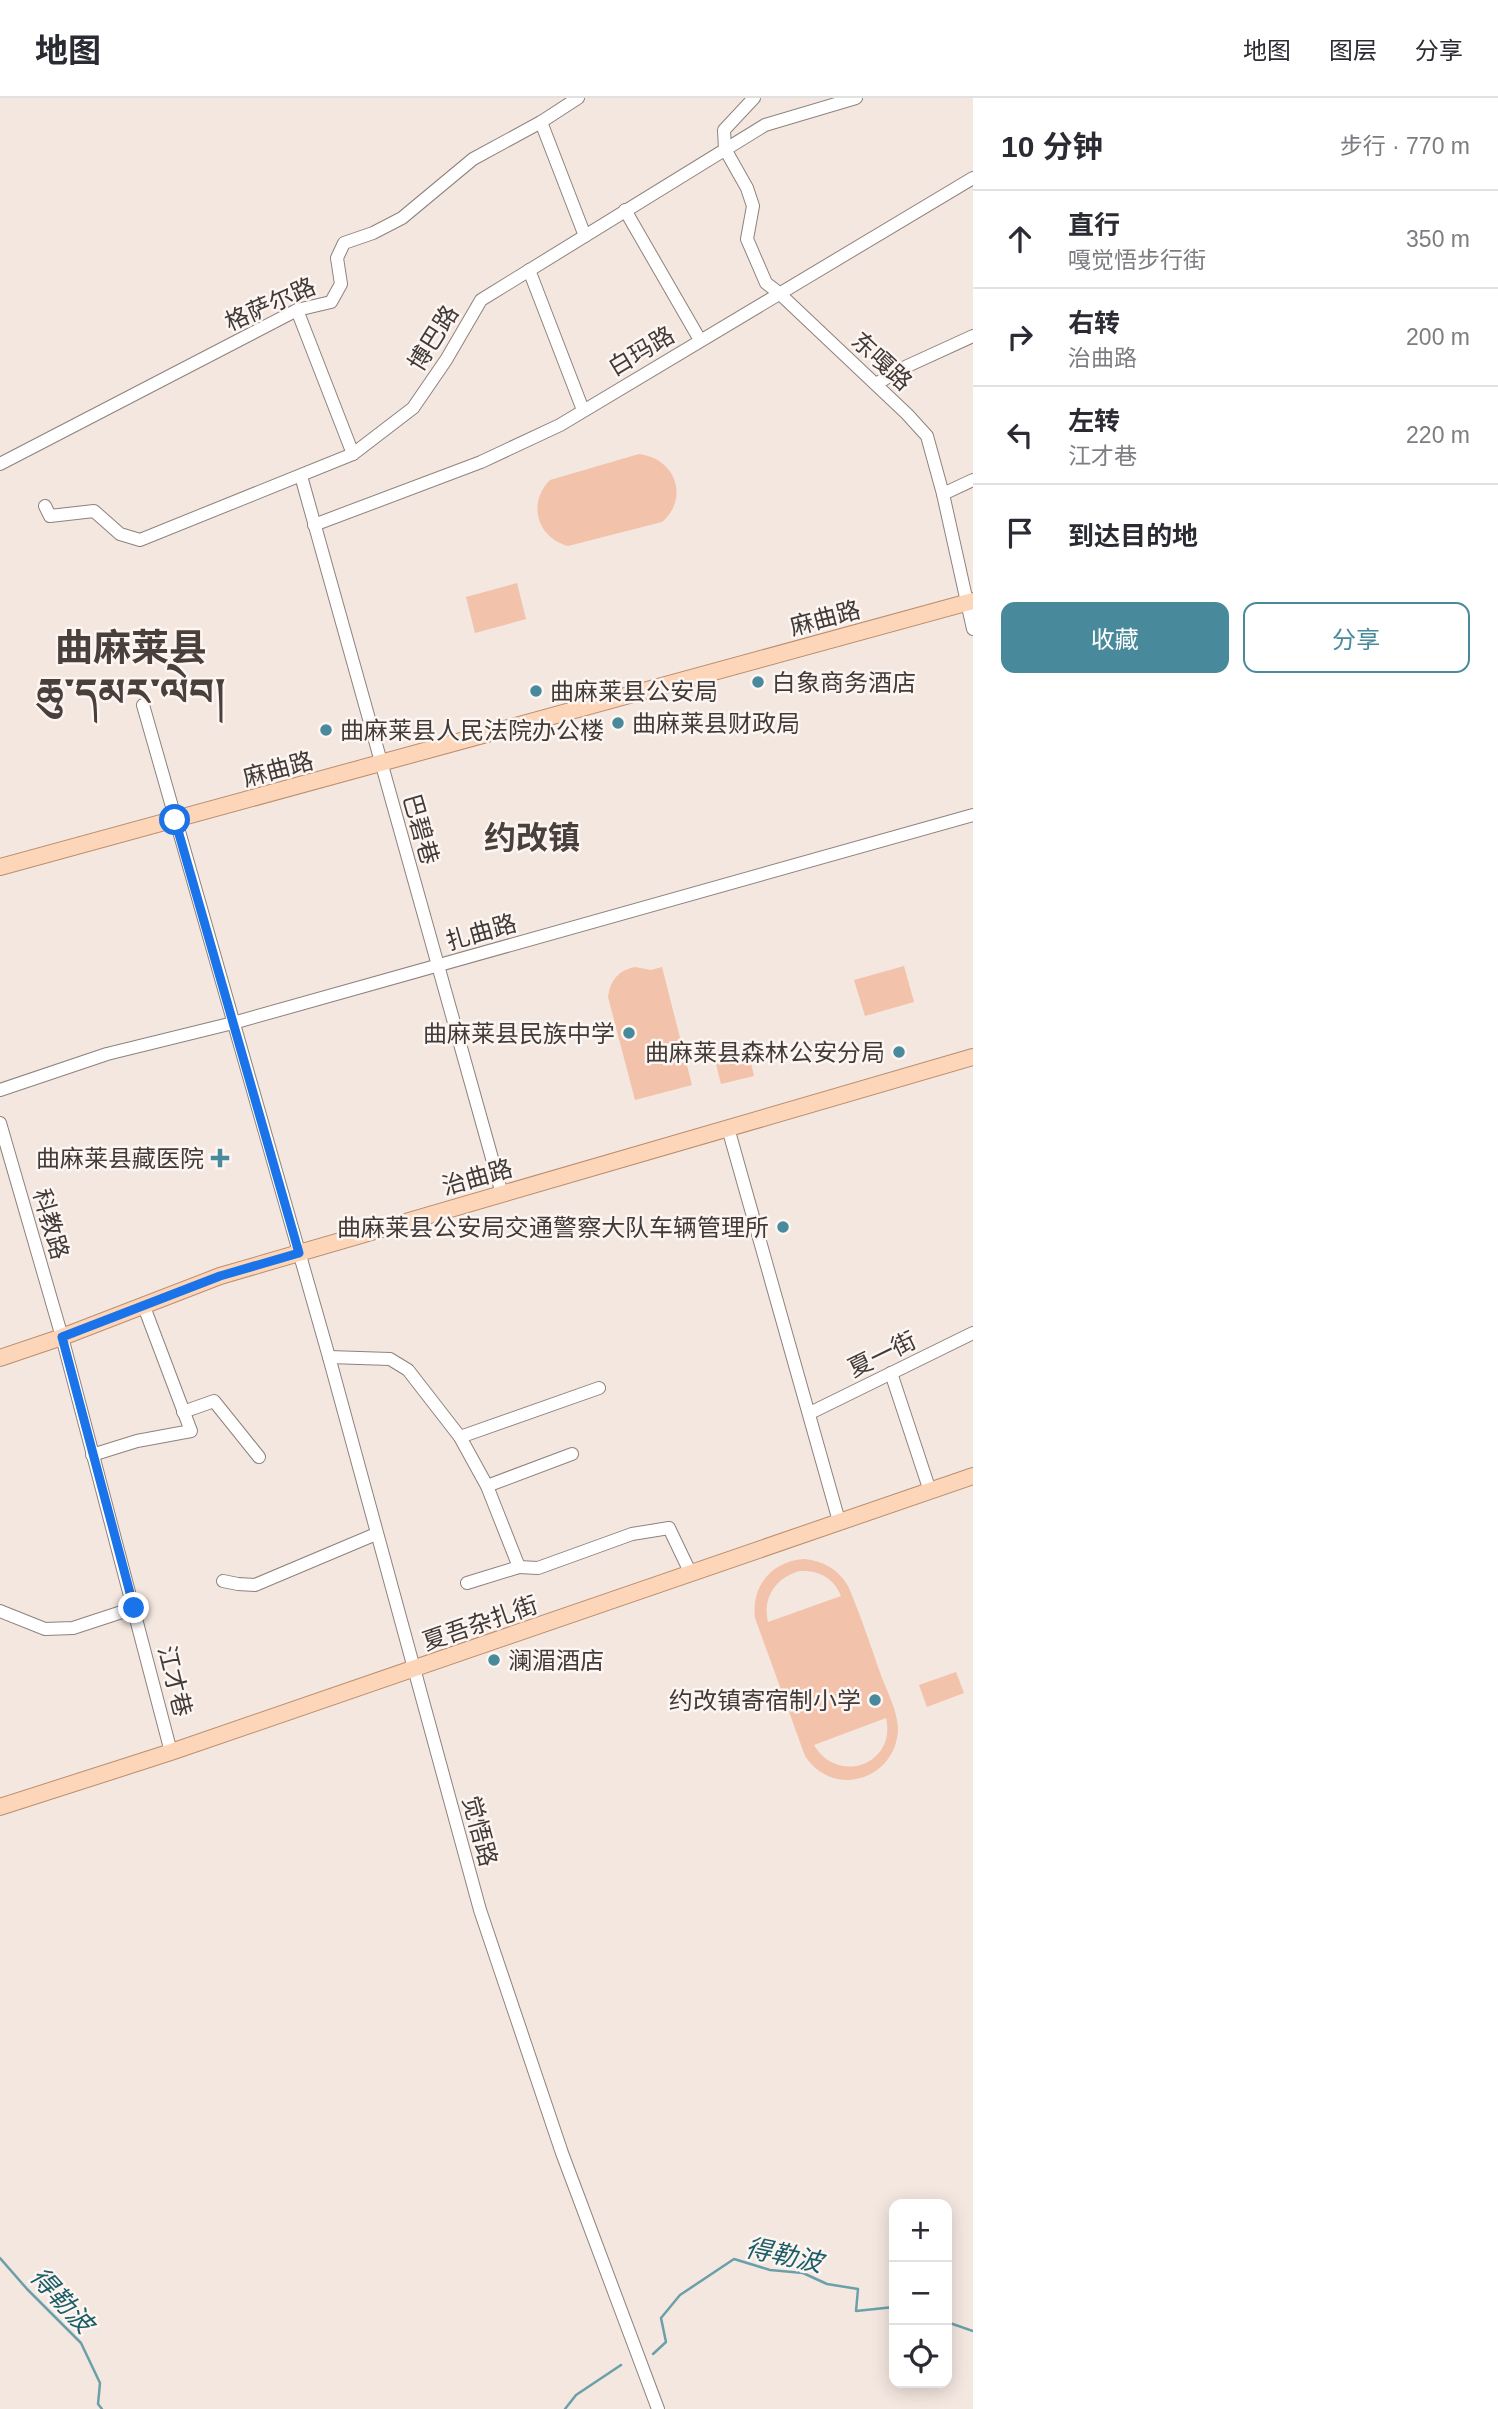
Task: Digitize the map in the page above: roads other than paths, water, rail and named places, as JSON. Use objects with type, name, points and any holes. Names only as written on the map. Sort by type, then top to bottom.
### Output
[{"type":"main road","name":"麻曲路","points":[[0,867],[970,602]]},
{"type":"main road","name":"治曲路","points":[[0,1358],[220,1276],[973,1057]]},
{"type":"main road","name":"夏吾杂扎街","points":[[0,1807],[413,1670],[973,1476]]},
{"type":"street","name":"格萨尔路","points":[[0,464],[297,310],[331,302],[341,285],[337,258],[344,243],[373,233],[402,218],[473,159],[541,122],[578,98]]},
{"type":"street","points":[[725,149],[724,130],[754,98]]},
{"type":"street","name":"博巴路","points":[[45,506],[50,516],[94,511],[120,534],[140,540],[352,454],[413,408],[446,360],[481,300],[765,125],[856,98]]},
{"type":"street","points":[[541,122],[585,236]]},
{"type":"street","name":"东嘎路","points":[[725,149],[747,188],[753,206],[747,239],[766,284],[876,384],[927,436],[970,602],[973,629]]},
{"type":"street","name":"白玛路","points":[[314,525],[481,462],[560,425],[973,178]]},
{"type":"street","points":[[625,210],[700,340]]},
{"type":"street","points":[[529,270],[583,411]]},
{"type":"street","points":[[297,310],[352,454]]},
{"type":"street","points":[[876,384],[903,368],[973,335]]},
{"type":"street","name":"巴碧巷","points":[[301,476],[502,1194]]},
{"type":"street","points":[[943,494],[973,480]]},
{"type":"street","name":"觉悟路","points":[[143,705],[329,1357],[480,1910],[562,2153],[658,2409]]},
{"type":"street","name":"扎曲路","points":[[0,1090],[107,1054],[233,1023],[973,815]]},
{"type":"street","name":"科教路","points":[[0,1124],[62,1337]]},
{"type":"street","points":[[729,1128],[839,1521]]},
{"type":"street","points":[[92,1455],[136,1441],[191,1431],[143,1304]]},
{"type":"street","name":"夏一街","points":[[810,1413],[973,1333]]},
{"type":"street","name":"江才巷","points":[[62,1337],[171,1752]]},
{"type":"street","points":[[329,1357],[390,1359],[408,1370],[460,1437],[487,1486],[519,1567]]},
{"type":"street","points":[[891,1373],[930,1491]]},
{"type":"street","points":[[460,1437],[599,1388]]},
{"type":"street","points":[[183,1412],[214,1401],[259,1457]]},
{"type":"street","points":[[487,1486],[572,1454]]},
{"type":"street","points":[[467,1583],[519,1567],[538,1568],[632,1534],[668,1528],[691,1574]]},
{"type":"street","points":[[223,1581],[255,1585],[376,1534]]},
{"type":"street","points":[[0,1611],[45,1629],[73,1628],[134,1608]]},
{"type":"waterway","name":"得勒波","points":[[0,2258],[81,2343],[100,2383],[98,2404],[102,2409]]},
{"type":"waterway","name":"得勒波","points":[[653,2354],[666,2342],[661,2318],[680,2295],[734,2259],[770,2270],[803,2273],[827,2284],[858,2289],[856,2311],[889,2308]]},
{"type":"waterway","name":"得勒波","points":[[952,2324],[973,2331]]},
{"type":"waterway","name":"得勒波","points":[[565,2409],[576,2395],[621,2365]]},
{"type":"place","name":"白象商务酒店","points":[[758,682]]},
{"type":"place","name":"曲麻莱县公安局","points":[[536,691]]},
{"type":"place","name":"曲麻莱县财政局","points":[[618,723]]},
{"type":"place","name":"曲麻莱县人民法院办公楼","points":[[326,730]]},
{"type":"place","name":"曲麻莱县民族中学","points":[[629,1033]]},
{"type":"place","name":"曲麻莱县森林公安分局","points":[[899,1052]]},
{"type":"place","name":"曲麻莱县藏医院","points":[[220,1158]]},
{"type":"place","name":"曲麻莱县公安局交通警察大队车辆管理所","points":[[783,1227]]},
{"type":"place","name":"澜湄酒店","points":[[494,1660]]},
{"type":"place","name":"约改镇寄宿制小学","points":[[875,1700]]},
{"type":"district","name":"曲麻莱县 ཆུ་དམར་ལེབ།","points":[[131,670]]},
{"type":"district","name":"约改镇","points":[[532,838]]}]
